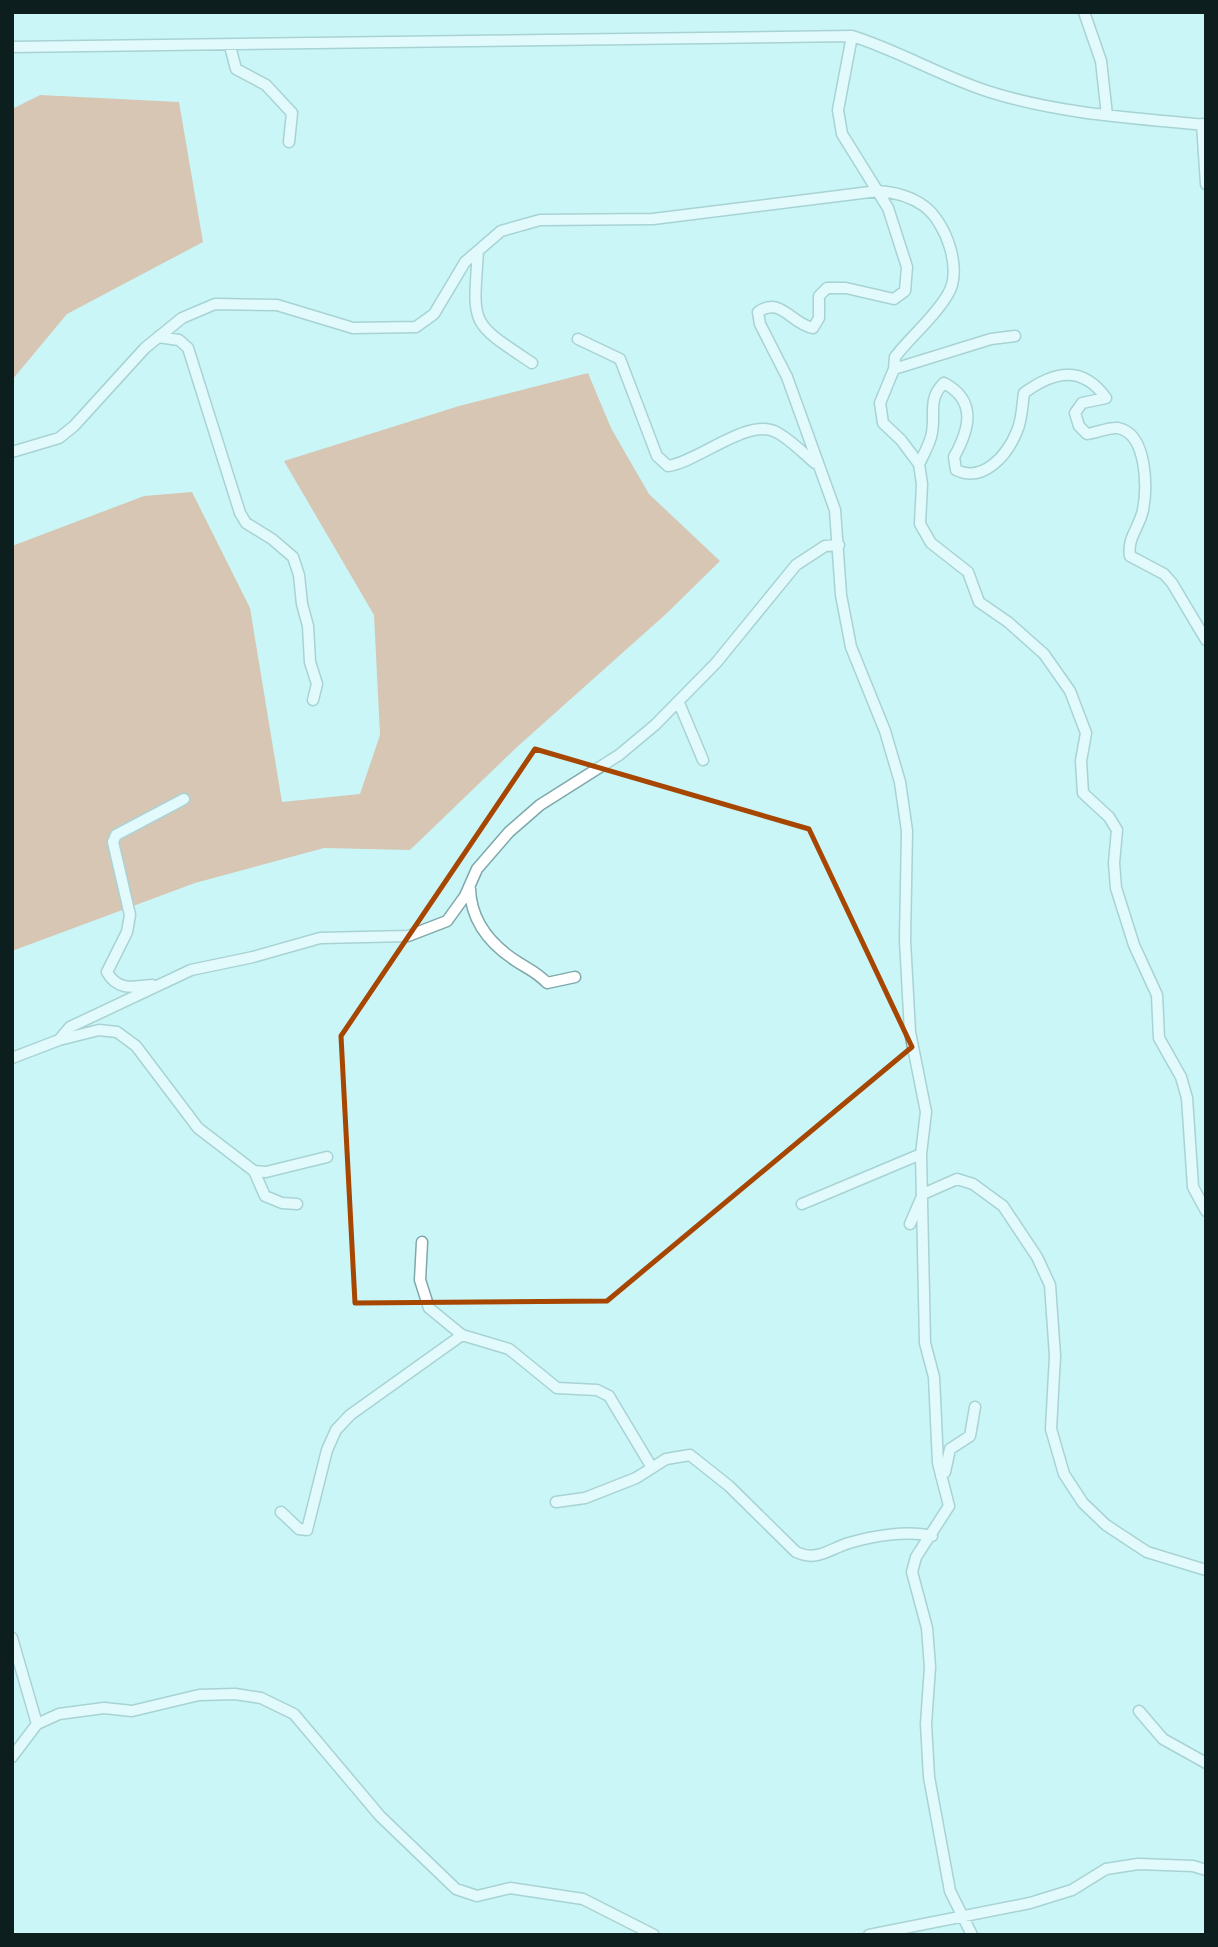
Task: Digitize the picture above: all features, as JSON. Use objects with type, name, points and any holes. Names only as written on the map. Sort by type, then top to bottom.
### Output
[{"type":"street","points":[[1084,12],[1101,61],[1107,115]]},
{"type":"street","points":[[852,36],[838,110],[842,134],[888,208],[907,267],[905,291],[894,299],[846,288],[827,288],[819,296],[819,318],[813,328],[802,326],[779,307],[767,306],[758,312],[760,324],[787,377],[835,510],[841,595],[851,647],[885,731],[900,782],[907,831],[905,940],[910,1032],[926,1112],[921,1154],[925,1343],[934,1377],[941,1476],[949,1506],[916,1557],[912,1572],[927,1629],[930,1667],[926,1724],[929,1777],[947,1876],[972,1935]]},
{"type":"street","points":[[12,47],[852,36],[886,47],[935,72],[991,93],[1077,113],[1204,125],[1206,184]]},
{"type":"street","points":[[230,46],[236,69],[266,85],[292,113],[289,142]]},
{"type":"street","points":[[12,452],[59,438],[74,426],[158,337],[182,318],[215,304],[277,304],[353,328],[416,327],[434,314],[465,262],[501,230],[540,220],[653,219],[878,191],[897,192],[925,206],[945,239],[955,277],[948,294],[895,357],[894,369],[880,403],[883,423],[901,440],[919,464],[922,484],[920,524],[931,543],[968,572],[979,602],[1009,622],[1044,654],[1070,691],[1082,716],[1086,733],[1081,761],[1083,793],[1109,817],[1117,830],[1114,863],[1116,888],[1134,945],[1157,995],[1159,1038],[1181,1077],[1187,1098],[1193,1187],[1206,1212]]},
{"type":"street","points":[[478,251],[475,306],[478,322],[491,336],[532,363]]},
{"type":"street","points":[[894,369],[991,339],[1015,336]]},
{"type":"street","points":[[158,337],[179,340],[188,348],[240,513],[246,523],[272,539],[293,557],[308,626],[310,662],[317,684],[313,700]]},
{"type":"street","points":[[579,339],[620,359],[657,456],[668,466],[683,464],[709,449],[755,429],[766,428],[777,432],[818,466]]},
{"type":"street","points":[[919,464],[931,439],[932,402],[936,391],[944,383],[955,389],[970,421],[967,435],[954,457],[956,470],[968,475],[979,474],[1007,450],[1018,429],[1024,393],[1034,386],[1067,374],[1079,375],[1090,381],[1106,398],[1082,403],[1075,413],[1079,426],[1087,434],[1110,428],[1122,429],[1131,436],[1142,458],[1143,508],[1128,543],[1130,556],[1164,574],[1206,640]]},
{"type":"street","points":[[59,1040],[70,1027],[191,970],[253,957],[320,938],[420,933],[447,921],[465,896],[470,881],[498,844],[540,805],[618,755],[679,703],[796,565],[825,546],[839,545]]},
{"type":"street","points":[[679,703],[703,760]]},
{"type":"street","points":[[159,984],[128,988],[116,984],[107,972],[127,932],[130,915],[113,842],[116,835],[184,799]]},
{"type":"street","points":[[470,881],[473,916],[483,930],[516,962],[538,972],[547,983],[575,977]]},
{"type":"street","points":[[12,1058],[59,1040],[99,1030],[117,1032],[136,1046],[198,1128],[254,1171],[265,1196],[282,1203],[297,1204]]},
{"type":"street","points":[[802,1205],[921,1154]]},
{"type":"street","points":[[254,1171],[266,1172],[327,1157]]},
{"type":"street","points":[[910,1224],[923,1194],[957,1179],[973,1184],[1003,1206],[1037,1257],[1050,1285],[1055,1356],[1051,1429],[1063,1474],[1083,1503],[1106,1525],[1147,1552],[1206,1570]]},
{"type":"street","points":[[422,1242],[420,1280],[424,1300],[429,1308],[462,1335],[509,1349],[557,1388],[597,1390],[609,1396],[651,1466]]},
{"type":"street","points":[[281,1512],[299,1529],[307,1530],[327,1450],[336,1430],[350,1416],[462,1335]]},
{"type":"street","points":[[941,1476],[945,1472],[950,1449],[970,1436],[975,1407]]},
{"type":"street","points":[[556,1502],[585,1498],[636,1478],[651,1466],[676,1456],[696,1457],[790,1547],[810,1558],[863,1539],[913,1533],[932,1536]]},
{"type":"street","points":[[12,1638],[37,1724]]},
{"type":"street","points":[[12,1757],[37,1724],[59,1714],[104,1708],[132,1711],[199,1695],[235,1694],[261,1698],[294,1714],[380,1816],[456,1889],[477,1896],[510,1888],[583,1899],[654,1935]]},
{"type":"street","points":[[1139,1711],[1163,1739],[1206,1763]]},
{"type":"street","points":[[869,1935],[962,1914],[1030,1903],[1072,1890],[1106,1869],[1138,1864],[1193,1866],[1206,1870]]},
{"type":"highlighted area","points":[[535,749],[809,829],[912,1047],[607,1301],[355,1303],[341,1036]]},
{"type":"shaded area","points":[[40,95],[179,102],[203,242],[67,314],[12,380],[12,109]]},
{"type":"shaded area","points":[[588,373],[611,428],[649,494],[720,561],[666,614],[517,747],[410,850],[324,848],[195,883],[12,951],[12,546],[144,496],[192,492],[250,608],[282,802],[360,794],[380,735],[374,615],[284,461],[459,406]]}]
